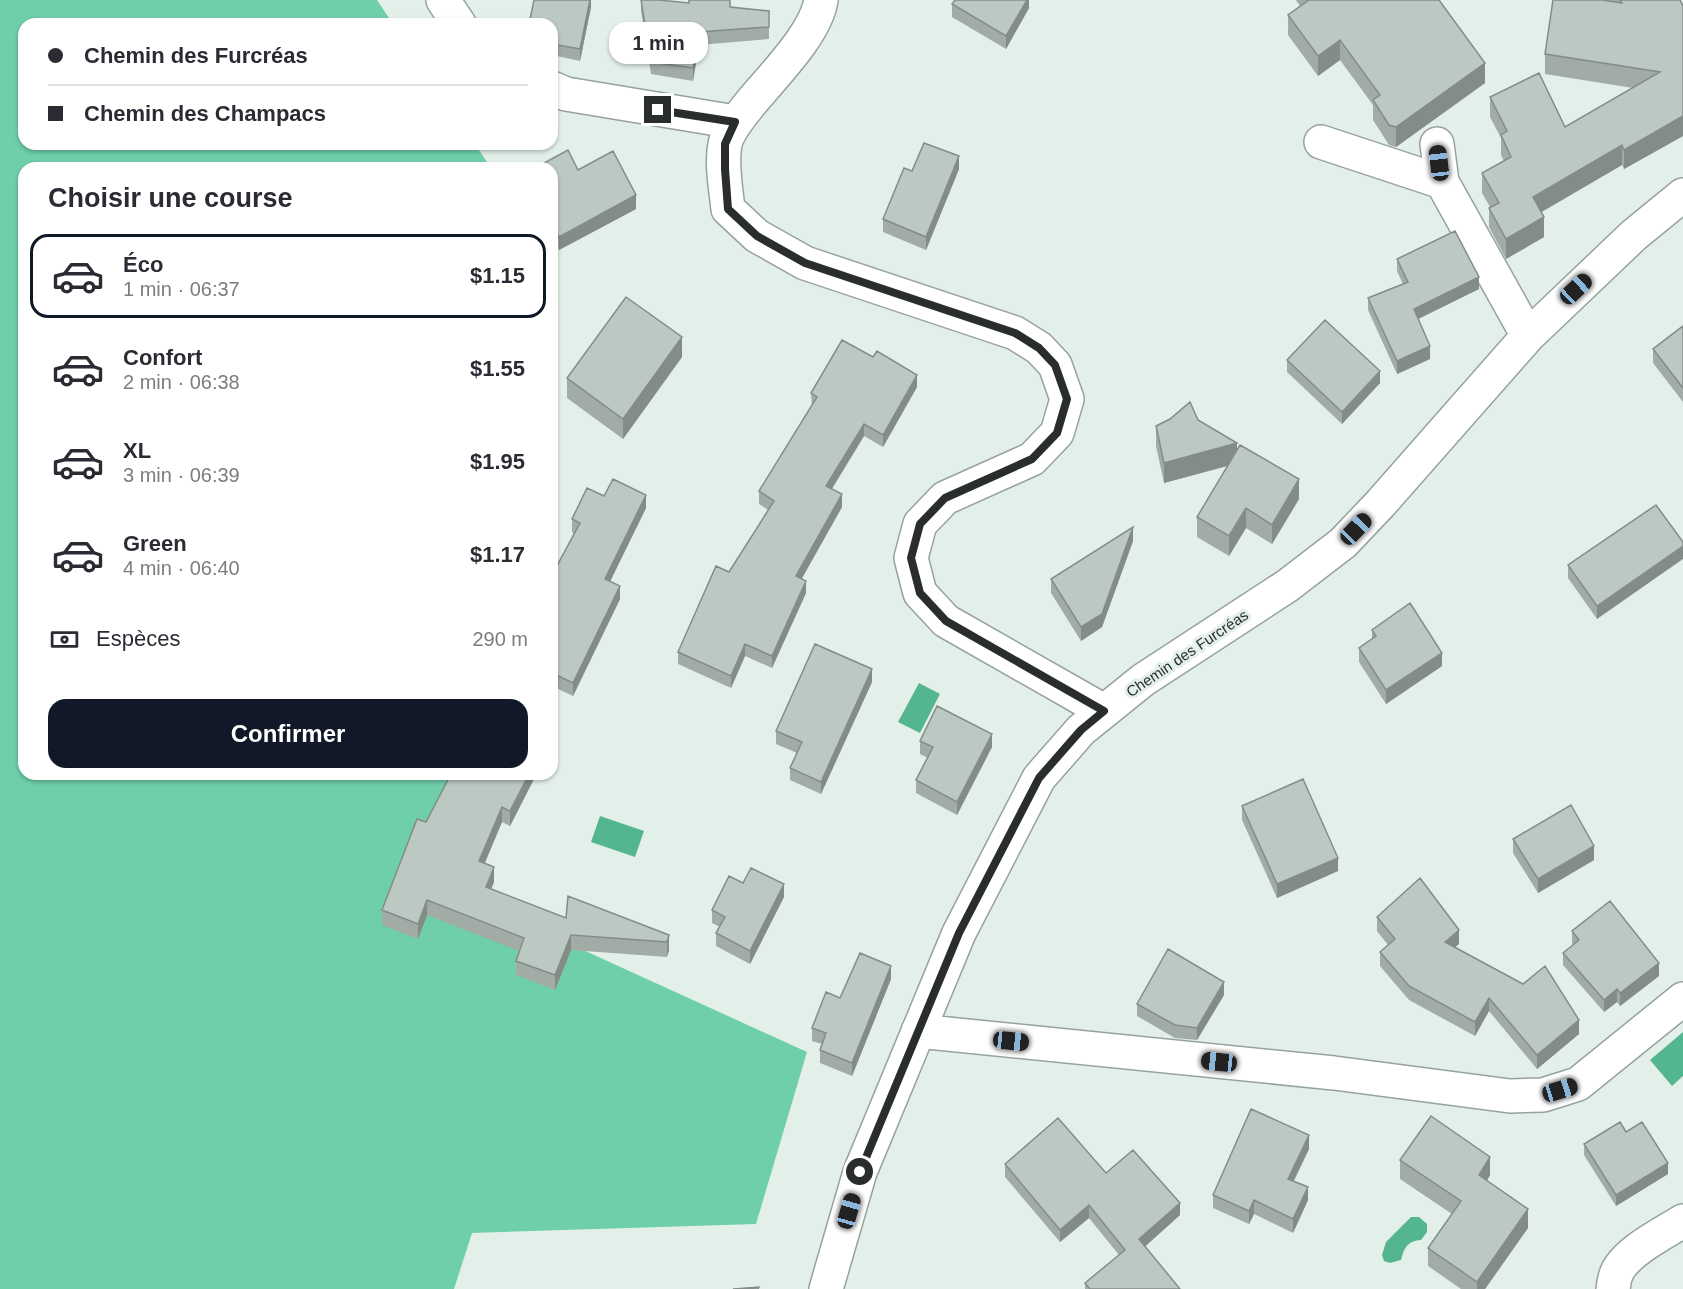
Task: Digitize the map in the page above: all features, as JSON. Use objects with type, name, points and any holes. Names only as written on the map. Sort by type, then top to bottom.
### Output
[{"type":"street","points":[[443,0],[455,18]]},
{"type":"street","points":[[821,0],[820,8],[805,37],[735,122],[725,144],[728,209],[757,236],[805,263],[1015,333],[1039,348],[1055,365],[1067,399],[1057,433],[1032,459],[945,498],[920,524],[911,558],[920,593],[946,621],[1104,711]]},
{"type":"street","points":[[558,91],[566,94],[735,122]]},
{"type":"street","points":[[1321,142],[1442,182]]},
{"type":"street","points":[[1437,144],[1442,182],[1528,336]]},
{"type":"street","name":"Chemin des Furcréas","points":[[826,1289],[860,1172],[918,1031],[959,933],[1039,778],[1081,730],[1143,680],[1287,586],[1343,543],[1528,336],[1634,235],[1683,195]]},
{"type":"street","points":[[918,1031],[1335,1073],[1510,1096],[1543,1095],[1578,1084],[1683,999]]},
{"type":"street","points":[[1613,1289],[1616,1273],[1626,1260],[1640,1248],[1683,1221]]},
{"type":"shaded area","points":[[0,0],[377,0],[389,18],[18,18],[18,150],[479,150],[487,162],[18,162],[18,780],[476,780],[471,899],[807,1052],[756,1224],[472,1233],[454,1289],[0,1289]]},
{"type":"shaded area","points":[[919,683],[940,694],[920,733],[898,722]]},
{"type":"shaded area","points":[[600,816],[644,831],[635,857],[591,842]]},
{"type":"shaded area","points":[[1683,1032],[1683,1076],[1672,1086],[1650,1060]]},
{"type":"shaded area","points":[[1411,1217],[1419,1217],[1427,1224],[1427,1232],[1421,1240],[1407,1246],[1401,1260],[1390,1263],[1384,1261],[1382,1255],[1386,1242]]},
{"type":"building","points":[[534,0],[590,0],[580,49],[558,45],[558,18],[530,18]]},
{"type":"building","points":[[641,0],[689,3],[689,0],[730,0],[730,7],[769,11],[769,27],[699,32],[693,68],[651,62]]},
{"type":"building","points":[[955,0],[1027,0],[1006,36],[952,4]]},
{"type":"building","points":[[1309,0],[1439,0],[1485,63],[1396,127],[1389,125],[1373,100],[1380,95],[1340,40],[1318,56],[1288,15]]},
{"type":"building","points":[[1553,0],[1602,0],[1622,3],[1620,0],[1680,0],[1683,6],[1683,116],[1624,150],[1622,145],[1533,197],[1544,217],[1506,239],[1489,208],[1499,203],[1482,173],[1511,157],[1501,135],[1507,131],[1490,97],[1539,73],[1565,127],[1660,72],[1545,54]]},
{"type":"building","points":[[924,143],[959,156],[926,237],[883,219],[904,168],[912,171]]},
{"type":"building","points":[[568,150],[578,170],[613,151],[636,195],[559,237],[558,162],[546,162]]},
{"type":"building","points":[[1455,231],[1479,277],[1414,309],[1430,346],[1397,361],[1368,298],[1408,282],[1397,259]]},
{"type":"building","points":[[626,297],[682,337],[623,419],[567,378]]},
{"type":"building","points":[[1325,320],[1380,371],[1342,412],[1287,360]]},
{"type":"building","points":[[1683,326],[1683,388],[1653,349]]},
{"type":"building","points":[[842,340],[873,357],[877,351],[917,375],[883,435],[864,424],[826,486],[842,494],[796,576],[806,581],[772,656],[745,644],[731,676],[678,652],[716,566],[729,572],[774,501],[759,491],[817,397],[811,393]]},
{"type":"building","points":[[1190,402],[1198,420],[1237,443],[1164,463],[1156,426],[1170,419]]},
{"type":"building","points":[[1240,445],[1299,479],[1272,525],[1246,508],[1229,536],[1197,517]]},
{"type":"building","points":[[613,479],[646,495],[605,579],[620,586],[573,683],[558,676],[558,564],[580,523],[572,519],[587,488],[604,496]]},
{"type":"building","points":[[1656,505],[1683,542],[1683,546],[1597,606],[1568,565]]},
{"type":"building","points":[[1133,527],[1102,614],[1081,627],[1051,579]]},
{"type":"building","points":[[1410,603],[1442,653],[1386,690],[1359,648],[1376,636],[1372,630]]},
{"type":"building","points":[[815,644],[872,669],[821,782],[790,768],[802,742],[776,731]]},
{"type":"building","points":[[937,706],[992,734],[957,802],[916,780],[933,747],[920,741]]},
{"type":"building","points":[[1303,779],[1338,858],[1277,884],[1242,806]]},
{"type":"building","points":[[448,780],[526,780],[510,811],[502,807],[479,861],[494,867],[486,887],[566,918],[568,896],[669,935],[667,942],[571,935],[555,975],[516,961],[524,938],[427,900],[418,924],[382,910],[417,819],[426,822]]},
{"type":"building","points":[[1571,805],[1594,846],[1538,879],[1513,839]]},
{"type":"building","points":[[751,868],[784,884],[750,951],[716,933],[725,917],[712,910],[729,876],[743,883]]},
{"type":"building","points":[[1420,878],[1459,930],[1445,942],[1523,984],[1545,966],[1579,1020],[1537,1055],[1489,998],[1475,1022],[1409,986],[1380,952],[1395,939],[1377,917]]},
{"type":"building","points":[[1610,901],[1659,963],[1620,993],[1617,989],[1604,1000],[1563,953],[1579,940],[1572,931]]},
{"type":"building","points":[[1168,949],[1224,982],[1197,1028],[1175,1025],[1137,1004]]},
{"type":"building","points":[[860,953],[891,966],[852,1063],[820,1050],[826,1033],[812,1028],[826,992],[840,998]]},
{"type":"building","points":[[1251,1109],[1309,1135],[1288,1179],[1308,1187],[1293,1219],[1254,1200],[1249,1211],[1213,1195]]},
{"type":"building","points":[[1431,1116],[1490,1157],[1479,1175],[1528,1209],[1477,1282],[1428,1248],[1461,1201],[1400,1160]]},
{"type":"building","points":[[1058,1118],[1106,1173],[1133,1150],[1180,1203],[1139,1239],[1180,1289],[1090,1289],[1085,1283],[1125,1250],[1089,1205],[1060,1230],[1005,1164]]},
{"type":"building","points":[[1620,1122],[1626,1132],[1642,1122],[1668,1163],[1616,1195],[1584,1144]]},
{"type":"building","points":[[759,1287],[758,1289],[733,1289]]},
{"type":"route","points":[[658,110],[735,122],[725,144],[728,209],[757,236],[805,263],[1015,333],[1039,348],[1055,365],[1067,399],[1057,433],[1032,459],[945,498],[920,524],[911,558],[920,593],[946,621],[1104,711],[1081,730],[1039,778],[959,933],[860,1172]]}]
